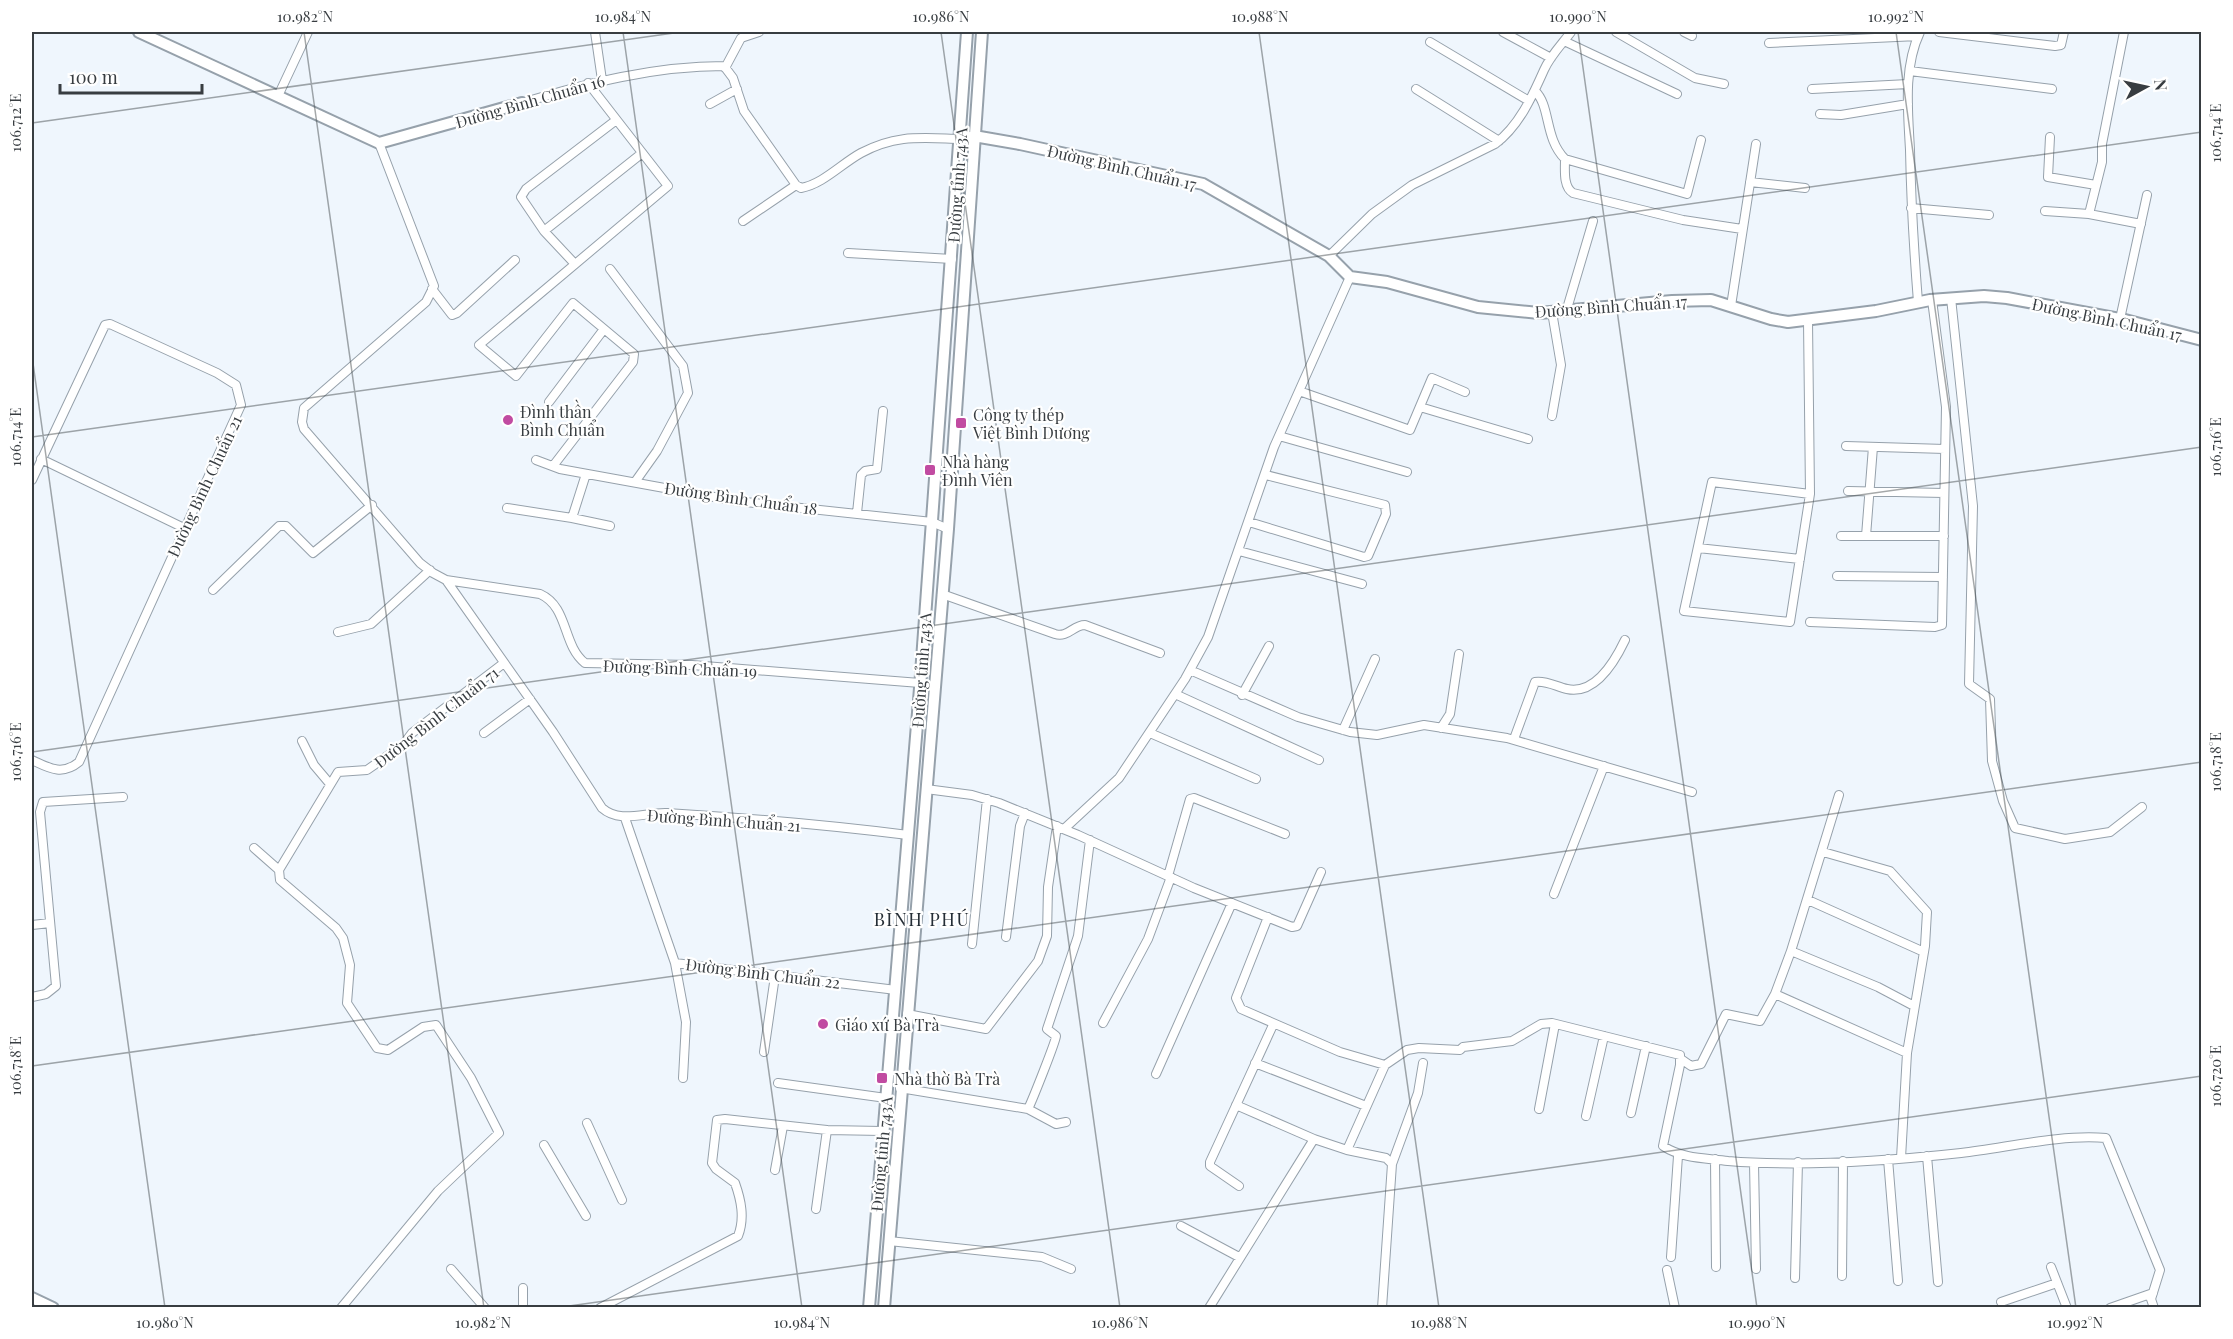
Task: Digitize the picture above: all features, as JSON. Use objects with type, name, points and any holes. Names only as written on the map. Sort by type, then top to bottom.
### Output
[{"type":"main road","points":[[139,32],[379,143]]},
{"type":"main road","name":"Đường tỉnh 743A","points":[[869,1308],[920,682],[967,32]]},
{"type":"main road","name":"Đường tỉnh 743A","points":[[884,1308],[900,1089],[948,529],[982,32]]},
{"type":"main road","name":"Đường Bình Chuẩn 16","points":[[379,143],[522,103]]},
{"type":"main road","points":[[961,139],[974,136]]},
{"type":"main road","name":"Đường Bình Chuẩn 17","points":[[974,136],[1203,184],[1329,256],[1350,277],[1387,282],[1478,307],[1566,312],[1711,300],[1771,319],[1808,321],[1932,300],[2007,298],[2120,319],[2202,340]]},
{"type":"main road","points":[[889,1066],[902,1067]]},
{"type":"main road","points":[[32,1298],[53,1308]]},
{"type":"street","points":[[278,96],[308,32]]},
{"type":"street","points":[[595,32],[602,80]]},
{"type":"street","points":[[759,32],[741,38],[725,68],[733,78],[744,111],[796,185],[801,188],[807,187],[860,154],[894,139],[961,139]]},
{"type":"street","points":[[1503,32],[1551,58]]},
{"type":"street","points":[[1329,256],[1372,214],[1412,184],[1499,141],[1512,129],[1535,91],[1551,58],[1571,32]]},
{"type":"street","points":[[1616,32],[1695,78],[1724,84]]},
{"type":"street","points":[[1684,32],[1692,36]]},
{"type":"street","points":[[1938,32],[2055,46],[2061,45],[2064,32]]},
{"type":"street","points":[[2089,214],[2124,32]]},
{"type":"street","points":[[1769,43],[1919,34],[1908,84],[1911,208],[1918,302]]},
{"type":"street","points":[[1564,41],[1677,94]]},
{"type":"street","points":[[1430,42],[1529,101]]},
{"type":"street","name":"Đường Bình Chuẩn 16","points":[[522,103],[588,82],[693,66],[725,68]]},
{"type":"street","points":[[1910,71],[2052,89]]},
{"type":"street","points":[[553,466],[633,363],[634,354],[573,303],[516,376],[479,345],[574,262],[668,186],[615,121],[588,82]]},
{"type":"street","points":[[1812,89],[1908,84]]},
{"type":"street","points":[[711,104],[736,89]]},
{"type":"street","points":[[1416,89],[1499,141]]},
{"type":"street","points":[[1535,91],[1542,97],[1555,149],[1564,159],[1687,194],[1701,140]]},
{"type":"street","points":[[1820,114],[1842,115],[1908,104]]},
{"type":"street","points":[[574,262],[544,231],[521,197],[526,189],[615,121]]},
{"type":"street","points":[[2050,137],[2048,177],[2096,185]]},
{"type":"street","points":[[379,143],[434,286],[426,302],[304,408],[302,416],[304,429],[420,563],[446,580]]},
{"type":"street","points":[[1731,306],[1756,144]]},
{"type":"street","points":[[544,231],[641,153]]},
{"type":"street","points":[[1564,159],[1566,183],[1568,190],[1573,193],[1683,220],[1742,229]]},
{"type":"street","points":[[1750,182],[1805,188]]},
{"type":"street","points":[[743,221],[796,185]]},
{"type":"street","points":[[2120,319],[2147,195]]},
{"type":"street","points":[[1911,208],[1989,215]]},
{"type":"street","points":[[2045,211],[2089,214],[2141,224]]},
{"type":"street","points":[[1566,312],[1593,221]]},
{"type":"street","points":[[848,253],[952,259]]},
{"type":"street","points":[[432,289],[452,315],[457,314],[515,260]]},
{"type":"street","points":[[610,269],[683,366],[688,383],[688,393],[657,451],[635,482]]},
{"type":"street","points":[[907,1014],[986,1029],[1038,961],[1047,936],[1048,887],[1060,827],[1119,778],[1175,694],[1208,637],[1279,436],[1350,277]]},
{"type":"street","points":[[1951,298],[1973,506],[1969,684],[1990,699],[1992,761],[2003,801],[2015,828],[2064,838],[2110,832],[2142,807]]},
{"type":"street","points":[[1810,622],[1935,627],[1942,625],[1946,408],[1932,300]]},
{"type":"street","points":[[1551,416],[1562,365],[1552,312]]},
{"type":"street","points":[[1808,321],[1810,494],[1790,622],[1684,610],[1713,483],[1810,494]]},
{"type":"street","name":"Đường Bình Chuẩn 21","points":[[32,480],[105,325],[110,324],[218,373],[236,386],[241,405],[79,762],[72,767],[56,771],[32,760]]},
{"type":"street","points":[[549,402],[604,328]]},
{"type":"street","points":[[1299,391],[1410,430],[1432,378],[1465,392]]},
{"type":"street","points":[[1420,407],[1528,439]]},
{"type":"street","points":[[857,513],[861,475],[865,471],[877,469],[883,411]]},
{"type":"street","points":[[1279,436],[1407,472]]},
{"type":"street","points":[[1846,446],[1945,449]]},
{"type":"street","points":[[1866,536],[1873,447]]},
{"type":"street","points":[[41,459],[184,528]]},
{"type":"street","name":"Đường Bình Chuẩn 18","points":[[536,460],[586,474],[736,501],[932,522],[948,529]]},
{"type":"street","points":[[572,518],[586,474]]},
{"type":"street","points":[[1249,522],[1364,557],[1368,556],[1386,514],[1385,505],[1266,475]]},
{"type":"street","points":[[1848,491],[1944,493]]},
{"type":"street","points":[[213,590],[279,526],[285,525],[313,553],[372,505]]},
{"type":"street","points":[[507,508],[610,526]]},
{"type":"street","points":[[1841,536],[1944,536]]},
{"type":"street","points":[[1698,548],[1800,559]]},
{"type":"street","points":[[1239,551],[1362,584]]},
{"type":"street","points":[[338,632],[371,624],[430,570]]},
{"type":"street","points":[[1837,576],[1943,577]]},
{"type":"street","name":"Đường Bình Chuẩn 21","points":[[446,580],[530,699],[602,808],[611,816],[625,818],[649,812],[703,815],[908,835]]},
{"type":"street","name":"Đường Bình Chuẩn 19","points":[[446,580],[540,594],[549,599],[556,605],[574,652],[585,663],[592,665],[692,665],[920,682]]},
{"type":"street","points":[[942,594],[1055,634],[1067,634],[1085,625],[1160,653]]},
{"type":"street","points":[[1514,739],[1535,681],[1571,690],[1588,687],[1616,658],[1625,640]]},
{"type":"street","points":[[1242,695],[1269,646]]},
{"type":"street","points":[[1441,728],[1450,714],[1459,654]]},
{"type":"street","points":[[1343,730],[1375,660]]},
{"type":"street","name":"Đường Bình Chuẩn 71","points":[[330,784],[338,772],[367,770],[403,746],[411,733],[504,663]]},
{"type":"street","points":[[1190,670],[1242,695],[1298,717],[1343,730],[1377,735],[1424,725],[1514,739],[1692,792]]},
{"type":"street","points":[[1175,694],[1319,760]]},
{"type":"street","points":[[484,733],[530,699]]},
{"type":"street","points":[[1150,733],[1256,779]]},
{"type":"street","points":[[302,741],[314,765],[330,784],[279,870],[280,880],[336,928],[343,938],[350,965],[348,1003],[377,1048],[388,1050],[423,1027],[436,1025],[471,1078],[500,1134],[438,1191],[341,1308]]},
{"type":"street","points":[[1554,894],[1604,766]]},
{"type":"street","points":[[926,789],[987,800],[1025,813],[1169,877],[1292,927],[1297,926],[1321,873]]},
{"type":"street","points":[[1347,1150],[1384,1065],[1407,1050],[1419,1048],[1460,1050],[1463,1047],[1512,1041],[1541,1024],[1555,1024],[1676,1054],[1691,1066],[1701,1064],[1726,1014],[1760,1021],[1775,994],[1808,900],[1839,795]]},
{"type":"street","points":[[32,997],[46,994],[56,986],[40,812],[43,802],[123,797]]},
{"type":"street","points":[[1103,1023],[1148,939],[1169,877],[1191,799],[1194,798],[1285,834]]},
{"type":"street","points":[[972,944],[987,800]]},
{"type":"street","points":[[1006,937],[1020,826],[1025,813]]},
{"type":"street","name":"Đường Bình Chuẩn 22","points":[[625,818],[675,963],[896,990]]},
{"type":"street","points":[[1028,1109],[1056,1038],[1047,1029],[1078,936],[1090,840]]},
{"type":"street","points":[[254,848],[279,870]]},
{"type":"street","points":[[1823,852],[1890,871],[1901,880],[1927,912],[1924,952],[1907,1053],[1901,1158]]},
{"type":"street","points":[[1808,900],[1924,952]]},
{"type":"street","points":[[1156,1074],[1232,903]]},
{"type":"street","points":[[1268,917],[1236,998],[1241,1009],[1273,1025],[1340,1052],[1384,1065]]},
{"type":"street","points":[[32,924],[50,923]]},
{"type":"street","points":[[1791,951],[1878,987],[1914,1006]]},
{"type":"street","points":[[675,963],[686,1022],[684,1078]]},
{"type":"street","points":[[764,1052],[775,976]]},
{"type":"street","points":[[1775,994],[1907,1053]]},
{"type":"street","points":[[1539,1109],[1555,1024]]},
{"type":"street","points":[[1239,1186],[1210,1166],[1273,1025]]},
{"type":"street","points":[[1586,1116],[1604,1036]]},
{"type":"street","points":[[1631,1113],[1646,1046]]},
{"type":"street","points":[[1681,1059],[1663,1138],[1663,1146],[1678,1156],[1754,1163],[1844,1161],[1927,1156],[2079,1138],[2106,1138],[2160,1270],[2161,1275],[2153,1293],[2154,1308]]},
{"type":"street","points":[[1255,1063],[1366,1106]]},
{"type":"street","points":[[1382,1308],[1392,1164],[1418,1093],[1423,1063]]},
{"type":"street","points":[[778,1083],[886,1098]]},
{"type":"street","points":[[900,1089],[1028,1109],[1056,1124],[1066,1122]]},
{"type":"street","points":[[1236,1106],[1314,1139],[1347,1150],[1386,1158],[1392,1164]]},
{"type":"street","points":[[600,1308],[738,1236],[742,1226],[735,1183],[716,1169],[712,1163],[717,1120],[827,1130],[882,1131]]},
{"type":"street","points":[[587,1123],[622,1200]]},
{"type":"street","points":[[775,1170],[783,1126]]},
{"type":"street","points":[[816,1209],[827,1130]]},
{"type":"street","points":[[1219,1308],[1210,1305],[1314,1139]]},
{"type":"street","points":[[544,1144],[586,1216]]},
{"type":"street","points":[[1671,1257],[1678,1156]]},
{"type":"street","points":[[1927,1156],[1938,1282]]},
{"type":"street","points":[[1715,1159],[1716,1267]]},
{"type":"street","points":[[1888,1159],[1898,1281]]},
{"type":"street","points":[[1842,1276],[1844,1161]]},
{"type":"street","points":[[1795,1278],[1798,1162]]},
{"type":"street","points":[[1754,1163],[1756,1269]]},
{"type":"street","points":[[1181,1226],[1239,1257]]},
{"type":"street","points":[[889,1241],[1042,1257],[1071,1269]]},
{"type":"street","points":[[2051,1267],[2067,1308]]},
{"type":"street","points":[[451,1269],[485,1308]]},
{"type":"street","points":[[1667,1270],[1675,1308]]},
{"type":"street","points":[[2001,1302],[2057,1283]]},
{"type":"street","points":[[523,1288],[523,1308]]},
{"type":"street","points":[[2110,1308],[2153,1293]]},
{"type":"place","name":"Đình thần Bình Chuẩn","points":[[508,420]]},
{"type":"place","name":"Công ty thép Việt Bình Dương","points":[[961,423]]},
{"type":"place","name":"Nhà hàng Đình Viên","points":[[930,470]]},
{"type":"place","name":"Giáo xứ Bà Trà","points":[[823,1024]]},
{"type":"place","name":"Nhà thờ Bà Trà","points":[[882,1078]]},
{"type":"district","name":"BÌNH PHÚ","points":[[922,919]]}]
